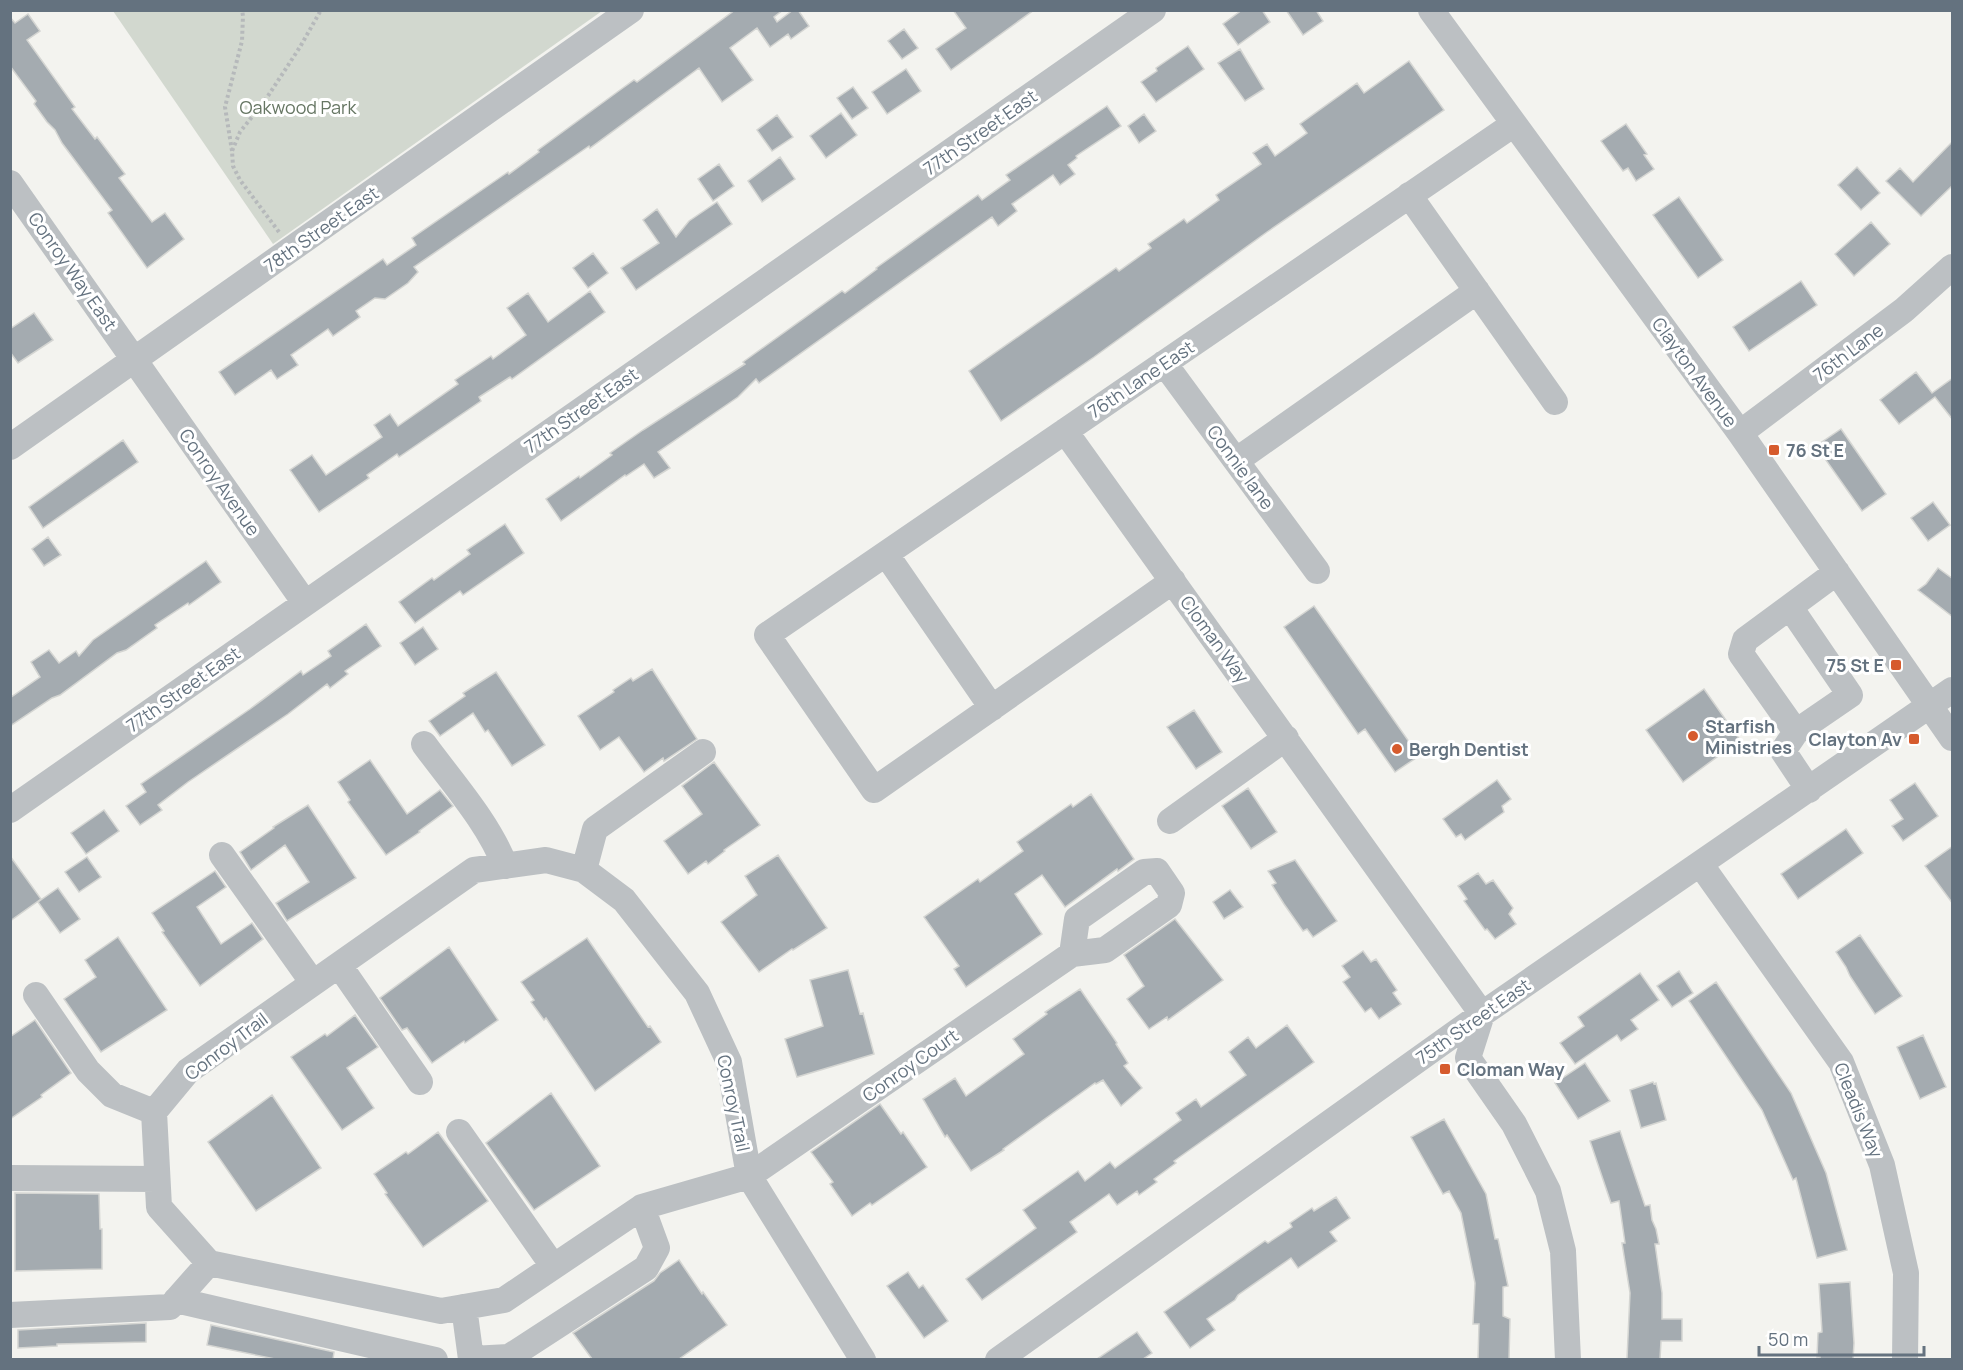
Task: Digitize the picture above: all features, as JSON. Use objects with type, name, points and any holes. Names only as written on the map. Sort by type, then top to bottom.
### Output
[{"type":"street","name":"78th Street East","points":[[10,447],[632,10]]},
{"type":"street","name":"77th Street East","points":[[10,810],[1153,10]]},
{"type":"street","name":"Clayton Avenue","points":[[1431,10],[1740,433],[1953,738]]},
{"type":"street","name":"76th Lane East","points":[[992,708],[874,790],[767,635],[1514,124]]},
{"type":"street","name":"Conroy Way East","points":[[10,183],[136,360]]},
{"type":"street","points":[[1409,195],[1555,402]]},
{"type":"street","name":"76th Lane","points":[[1740,433],[1904,310],[1953,267]]},
{"type":"street","points":[[1237,460],[1477,291]]},
{"type":"street","name":"Conroy Avenue","points":[[136,360],[305,603]]},
{"type":"street","name":"Connie lane","points":[[1164,363],[1317,571]]},
{"type":"street","name":"Cloman Way","points":[[1065,431],[1482,1014]]},
{"type":"street","points":[[886,554],[992,708],[1173,581]]},
{"type":"street","points":[[1796,732],[1741,654],[1745,640],[1837,572]]},
{"type":"street","points":[[1790,607],[1850,695],[1796,732],[1783,751],[1809,790]]},
{"type":"street","name":"75th Street East","points":[[998,1359],[1482,1014],[1953,690]]},
{"type":"street","points":[[1170,821],[1286,738]]},
{"type":"street","points":[[424,744],[489,832],[499,849],[505,866]]},
{"type":"street","points":[[584,870],[595,829],[703,752]]},
{"type":"street","points":[[222,855],[313,983]]},
{"type":"street","name":"Conroy Trail","points":[[154,1112],[188,1071],[474,870],[546,860],[584,870],[624,900],[697,993],[729,1062],[749,1176],[863,1359]]},
{"type":"street","name":"Cleadis Way","points":[[1701,865],[1841,1062],[1882,1165],[1906,1273],[1905,1359]]},
{"type":"street","name":"Conroy Court","points":[[749,1176],[1072,954]]},
{"type":"street","points":[[339,965],[420,1082]]},
{"type":"street","points":[[10,1315],[170,1307],[208,1263],[159,1207],[154,1112],[112,1095],[88,1071],[36,995]]},
{"type":"street","points":[[1482,1014],[1468,1058],[1514,1124],[1548,1191],[1563,1251],[1568,1359]]},
{"type":"street","points":[[459,1132],[553,1266]]},
{"type":"street","name":"Conroy Trail","points":[[208,1263],[441,1311],[504,1300],[642,1207],[749,1176]]},
{"type":"street","points":[[10,1178],[157,1179]]},
{"type":"street","points":[[464,1307],[467,1359],[509,1357],[646,1268],[657,1248],[642,1207]]},
{"type":"street","points":[[176,1300],[435,1359]]},
{"type":"path","points":[[242,10],[242,41],[225,107],[233,166],[240,180],[292,250]]},
{"type":"path","points":[[232,151],[240,132],[267,99],[321,10]]},
{"type":"green space","name":"Oakwood Park","points":[[113,11],[602,11],[273,244]]},
{"type":"building","points":[[735,10],[783,10],[774,17],[777,22],[793,10],[798,10],[809,26],[791,39],[788,34],[770,47],[757,28],[730,48],[753,80],[722,102],[699,68],[590,148],[589,146],[414,267],[418,272],[408,283],[385,299],[375,298],[356,311],[360,317],[333,336],[328,329],[291,355],[298,365],[277,379],[271,370],[235,395],[219,372],[383,259],[387,265],[416,245],[412,238],[508,172],[509,174],[620,90],[634,80],[637,82]]},
{"type":"building","points":[[953,10],[1034,10],[951,70],[936,49],[966,28]]},
{"type":"building","points":[[1242,10],[1262,10],[1270,22],[1238,45],[1223,24]]},
{"type":"building","points":[[1286,10],[1316,10],[1323,21],[1303,35]]},
{"type":"building","points":[[28,14],[40,31],[27,40],[75,107],[72,109],[125,174],[119,178],[152,222],[165,213],[184,239],[147,268],[108,213],[112,210],[34,104],[36,101],[10,66],[10,17],[15,23]]},
{"type":"building","points":[[904,29],[918,48],[902,59],[888,41]]},
{"type":"building","points":[[1188,46],[1204,69],[1156,102],[1141,82],[1157,71],[1156,68]]},
{"type":"building","points":[[1240,49],[1264,89],[1245,101],[1218,63]]},
{"type":"building","points":[[1409,61],[1444,110],[1267,232],[1001,421],[969,371],[1116,268],[1119,271],[1151,248],[1148,244],[1184,219],[1187,223],[1219,200],[1216,195],[1261,164],[1253,153],[1267,144],[1275,156],[1307,133],[1300,124],[1357,83],[1364,93]]},
{"type":"building","points":[[906,69],[921,91],[887,114],[872,92]]},
{"type":"building","points":[[853,87],[868,108],[852,119],[837,98]]},
{"type":"building","points":[[1107,106],[1121,126],[1076,156],[1077,158],[1068,165],[1075,174],[1060,185],[1053,175],[1012,204],[1017,211],[998,226],[992,217],[759,383],[756,379],[738,397],[658,452],[670,468],[654,478],[644,464],[561,521],[546,499],[579,476],[580,478],[643,430],[745,364],[743,362],[842,291],[845,293],[978,195],[982,200],[1010,180],[1006,175]]},
{"type":"building","points":[[841,113],[857,135],[826,158],[810,136]]},
{"type":"building","points":[[1144,114],[1156,131],[1139,143],[1128,126]]},
{"type":"building","points":[[777,115],[793,137],[772,151],[757,130]]},
{"type":"building","points":[[1626,124],[1647,154],[1644,155],[1654,169],[1636,181],[1628,168],[1623,171],[1601,141]]},
{"type":"building","points":[[1953,141],[1953,185],[1921,216],[1886,181],[1900,168],[1913,182]]},
{"type":"building","points":[[780,157],[795,179],[762,202],[748,181]]},
{"type":"building","points":[[719,164],[734,186],[713,201],[698,179]]},
{"type":"building","points":[[1857,167],[1880,193],[1861,210],[1838,185]]},
{"type":"building","points":[[1679,197],[1723,260],[1698,278],[1653,215]]},
{"type":"building","points":[[717,202],[732,224],[636,290],[621,268],[659,243],[643,220],[657,209],[676,237],[689,221]]},
{"type":"building","points":[[1871,222],[1890,244],[1854,276],[1835,254]]},
{"type":"building","points":[[593,253],[608,273],[588,288],[573,268]]},
{"type":"building","points":[[1801,281],[1817,305],[1749,351],[1733,327]]},
{"type":"building","points":[[590,291],[605,312],[512,379],[510,377],[479,397],[481,401],[399,457],[397,454],[367,475],[369,478],[319,512],[290,470],[312,455],[326,475],[382,437],[374,425],[390,414],[398,426],[458,384],[455,380],[491,356],[493,359],[526,335],[507,308],[528,293],[548,322]]},
{"type":"building","points":[[34,313],[53,340],[18,363],[10,352],[10,329]]},
{"type":"building","points":[[1916,372],[1932,393],[1953,378],[1953,420],[1935,397],[1899,424],[1880,400]]},
{"type":"building","points":[[1841,429],[1886,494],[1862,511],[1816,446]]},
{"type":"building","points":[[123,440],[138,462],[43,528],[29,507]]},
{"type":"building","points":[[1933,502],[1950,525],[1928,541],[1911,518]]},
{"type":"building","points":[[505,524],[524,553],[463,595],[460,591],[415,623],[399,602],[470,554],[467,550]]},
{"type":"building","points":[[48,537],[61,555],[44,566],[32,549]]},
{"type":"building","points":[[206,561],[221,582],[189,605],[188,603],[155,625],[157,628],[126,650],[117,653],[60,695],[10,726],[10,698],[40,677],[31,662],[49,650],[59,663],[76,651],[79,656],[93,640]]},
{"type":"building","points":[[1938,568],[1953,579],[1953,617],[1918,590],[1926,584]]},
{"type":"building","points":[[1314,606],[1419,756],[1395,772],[1365,729],[1358,734],[1284,627]]},
{"type":"building","points":[[366,624],[381,646],[345,671],[348,674],[330,688],[327,684],[288,714],[188,782],[158,805],[162,810],[140,825],[126,806],[146,792],[141,784],[301,671],[303,675],[331,656],[328,651]]},
{"type":"building","points":[[423,627],[438,649],[415,665],[400,643]]},
{"type":"building","points":[[652,669],[697,739],[664,761],[663,758],[644,772],[619,737],[600,750],[578,716],[631,678],[633,681]]},
{"type":"building","points":[[496,672],[545,745],[512,766],[488,730],[485,732],[473,713],[440,736],[429,721],[465,696],[463,693]]},
{"type":"building","name":"Starfish Ministries","points":[[1704,689],[1740,740],[1683,782],[1646,730]]},
{"type":"building","points":[[1194,710],[1222,752],[1196,769],[1167,727]]},
{"type":"building","points":[[370,760],[407,814],[440,790],[453,806],[386,855],[348,802],[350,800],[338,782]]},
{"type":"building","points":[[714,762],[760,825],[708,864],[706,861],[688,874],[664,841],[702,814],[682,786]]},
{"type":"building","points":[[1497,780],[1511,799],[1502,806],[1504,812],[1465,840],[1461,834],[1456,837],[1443,819]]},
{"type":"building","points":[[1915,783],[1938,816],[1903,841],[1892,826],[1903,819],[1890,800]]},
{"type":"building","points":[[1248,788],[1277,832],[1251,849],[1222,806]]},
{"type":"building","points":[[1091,794],[1134,859],[1065,907],[1042,875],[1015,894],[1042,934],[966,987],[954,969],[959,966],[924,917],[978,879],[980,882],[1023,851],[1017,842],[1071,804],[1073,807]]},
{"type":"building","points":[[308,805],[356,878],[287,921],[276,903],[309,882],[285,845],[251,870],[240,852],[273,827]]},
{"type":"building","points":[[104,810],[119,831],[86,854],[71,833]]},
{"type":"building","points":[[1846,829],[1863,853],[1798,899],[1781,874]]},
{"type":"building","points":[[1953,846],[1953,904],[1925,866]]},
{"type":"building","points":[[778,855],[827,928],[759,972],[721,922],[757,895],[745,876]]},
{"type":"building","points":[[10,856],[41,899],[10,921]]},
{"type":"building","points":[[87,857],[101,877],[79,892],[65,872]]},
{"type":"building","points":[[1295,860],[1337,921],[1313,937],[1307,929],[1303,931],[1284,904],[1272,885],[1276,883],[1268,871]]},
{"type":"building","points":[[215,871],[226,887],[197,907],[221,944],[252,923],[263,939],[200,986],[162,932],[164,931],[152,913]]},
{"type":"building","points":[[1478,873],[1486,884],[1493,880],[1513,908],[1509,914],[1516,924],[1495,939],[1487,929],[1485,930],[1464,901],[1467,899],[1458,886]]},
{"type":"building","points":[[58,888],[80,919],[60,933],[38,902]]},
{"type":"building","points":[[1230,890],[1243,907],[1224,919],[1213,902]]},
{"type":"building","points":[[1175,919],[1223,980],[1168,1020],[1167,1017],[1149,1029],[1127,999],[1144,986],[1124,955]]},
{"type":"building","points":[[1860,935],[1902,996],[1875,1014],[1836,952]]},
{"type":"building","points":[[118,937],[167,1010],[101,1052],[64,999],[96,977],[85,960]]},
{"type":"building","points":[[587,938],[648,1027],[650,1026],[661,1042],[595,1091],[546,1018],[544,1020],[531,1002],[534,1000],[521,982]]},
{"type":"building","points":[[449,947],[498,1020],[432,1063],[407,1028],[402,1030],[380,998]]},
{"type":"building","points":[[1363,951],[1371,962],[1376,959],[1397,990],[1393,993],[1401,1004],[1379,1019],[1371,1008],[1365,1012],[1343,982],[1350,977],[1342,966]]},
{"type":"building","points":[[848,970],[874,1054],[797,1077],[785,1039],[823,1026],[810,980]]},
{"type":"building","points":[[1679,971],[1693,993],[1672,1007],[1657,986]]},
{"type":"building","points":[[1640,973],[1659,1000],[1631,1020],[1638,1029],[1621,1041],[1617,1035],[1575,1064],[1560,1043],[1584,1026],[1578,1017]]},
{"type":"building","points":[[1716,982],[1791,1093],[1826,1173],[1847,1250],[1817,1258],[1796,1178],[1793,1180],[1762,1110],[1689,1001]]},
{"type":"building","points":[[1080,989],[1117,1043],[1128,1063],[1124,1066],[1142,1088],[1121,1106],[1103,1080],[1095,1083],[1004,1150],[971,1171],[947,1135],[945,1137],[923,1099],[955,1078],[966,1096],[1024,1054],[1013,1039],[1047,1014],[1045,1012]]},
{"type":"building","points":[[355,1015],[378,1047],[347,1068],[374,1108],[342,1130],[291,1057],[325,1034],[327,1036]]},
{"type":"building","points":[[35,1020],[71,1073],[10,1119],[10,1037]]},
{"type":"building","points":[[1287,1025],[1314,1062],[1174,1161],[1176,1163],[1154,1179],[1157,1182],[1139,1195],[1137,1191],[1117,1205],[1109,1194],[1070,1222],[1077,1232],[982,1300],[966,1279],[1036,1228],[1023,1210],[1078,1171],[1085,1181],[1110,1162],[1115,1168],[1181,1120],[1176,1113],[1196,1099],[1201,1107],[1246,1075],[1229,1052],[1248,1037],[1256,1048]]},
{"type":"building","points":[[1923,1035],[1946,1087],[1920,1099],[1897,1047]]},
{"type":"building","points":[[1585,1063],[1610,1101],[1578,1119],[1555,1083]]},
{"type":"building","points":[[1656,1083],[1666,1120],[1641,1128],[1630,1090]]},
{"type":"building","points":[[551,1093],[600,1166],[534,1210],[486,1143]]},
{"type":"building","points":[[272,1095],[321,1168],[256,1211],[208,1142]]},
{"type":"building","points":[[880,1104],[927,1167],[852,1216],[830,1184],[833,1182],[811,1152]]},
{"type":"building","points":[[1444,1119],[1486,1194],[1508,1286],[1503,1287],[1503,1316],[1510,1319],[1509,1359],[1478,1359],[1479,1324],[1473,1324],[1475,1283],[1461,1213],[1449,1191],[1443,1194],[1411,1137]]},
{"type":"building","points":[[1620,1131],[1645,1206],[1650,1205],[1656,1229],[1659,1244],[1655,1244],[1662,1293],[1662,1319],[1682,1319],[1682,1341],[1661,1341],[1660,1359],[1627,1359],[1630,1293],[1622,1243],[1625,1243],[1619,1201],[1611,1203],[1590,1141]]},
{"type":"building","points":[[438,1132],[488,1201],[423,1247],[385,1194],[387,1193],[374,1174],[406,1152],[408,1154]]},
{"type":"building","points":[[15,1193],[99,1194],[102,1269],[15,1271]]},
{"type":"building","points":[[1336,1197],[1350,1218],[1330,1232],[1337,1241],[1298,1268],[1291,1258],[1238,1295],[1235,1300],[1207,1319],[1215,1330],[1190,1348],[1164,1312],[1265,1241],[1268,1243],[1292,1227],[1290,1223],[1312,1208],[1314,1211]]},
{"type":"building","points":[[679,1260],[727,1325],[679,1359],[592,1359],[573,1333],[654,1281],[660,1273]]},
{"type":"building","points":[[908,1272],[919,1288],[923,1285],[948,1321],[924,1338],[887,1286]]},
{"type":"building","points":[[1850,1282],[1853,1359],[1820,1359],[1817,1357],[1818,1333],[1822,1332],[1819,1284]]},
{"type":"building","points":[[146,1323],[146,1342],[57,1344],[57,1346],[18,1348],[18,1330]]},
{"type":"building","points":[[211,1325],[334,1352],[333,1359],[275,1359],[207,1345]]},
{"type":"building","points":[[1137,1332],[1152,1353],[1143,1359],[1097,1359]]},
{"type":"place","name":"76 St E","points":[[1774,450]]},
{"type":"place","name":"75 St E","points":[[1896,665]]},
{"type":"place","name":"Starfish Ministries","points":[[1693,736]]},
{"type":"place","name":"Clayton Av","points":[[1914,739]]},
{"type":"place","name":"Bergh Dentist","points":[[1397,749]]},
{"type":"place","name":"Cloman Way","points":[[1445,1069]]}]
